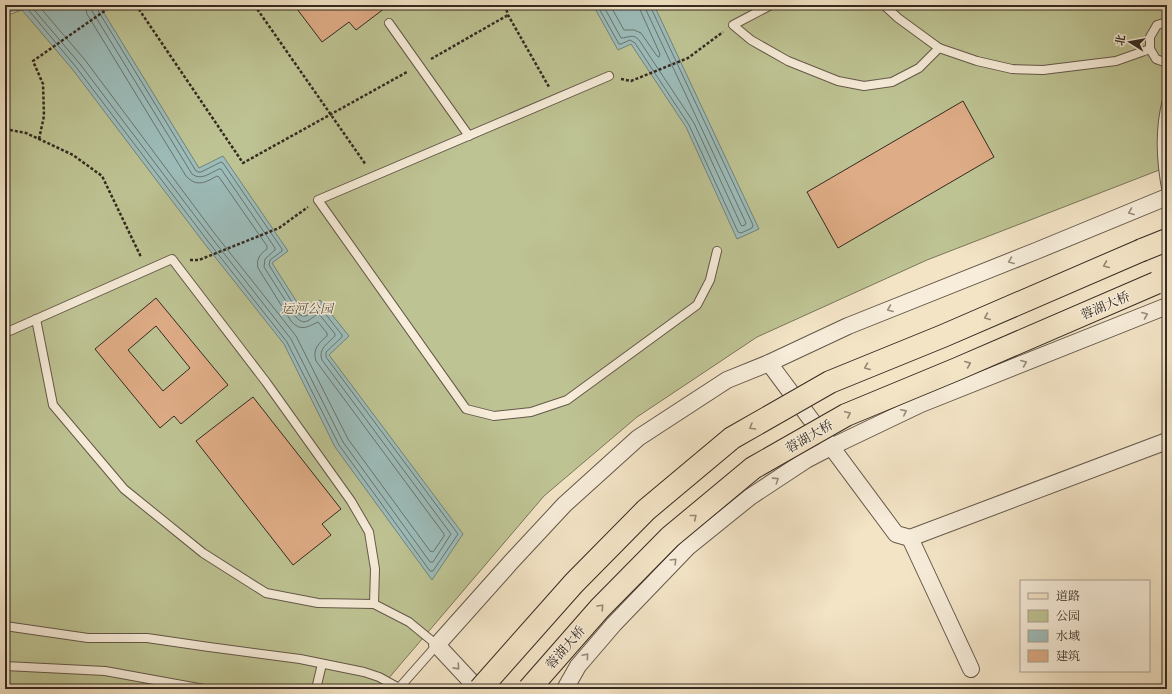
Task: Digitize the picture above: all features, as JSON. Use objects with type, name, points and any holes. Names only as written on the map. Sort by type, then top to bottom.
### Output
[{"type":"main road","points":[[479,689],[574,583],[646,510],[732,438],[830,382],[943,336],[1167,240]]},
{"type":"main road","name":"蓉湖大桥","points":[[529,689],[600,608],[670,537],[753,468],[846,415],[1161,281]]},
{"type":"street","points":[[479,689],[437,645],[564,505],[638,438],[727,380],[769,363],[848,326],[1167,197]]},
{"type":"street","points":[[565,689],[578,666],[614,624],[688,546],[750,497],[806,460],[921,404],[1167,306]]},
{"type":"street","points":[[769,363],[896,534],[910,538],[1167,441]]},
{"type":"street","points":[[910,538],[971,669]]},
{"type":"lane","points":[[771,5],[733,24],[751,40],[788,61],[838,81],[864,86],[892,82],[919,68],[939,48]]},
{"type":"lane","points":[[884,5],[898,18],[939,48],[977,61],[1012,69],[1042,70],[1116,62],[1150,49]]},
{"type":"lane","points":[[1167,22],[1157,25],[1150,37],[1150,49],[1156,59],[1167,63]]},
{"type":"lane","points":[[389,23],[469,136]]},
{"type":"lane","points":[[609,76],[318,200],[466,409],[494,416],[531,412],[567,400],[697,305],[710,280],[717,251]]},
{"type":"lane","points":[[1167,100],[1164,113],[1162,154],[1167,193]]},
{"type":"lane","points":[[5,333],[172,259],[266,382],[351,501],[369,532],[375,569],[374,604]]},
{"type":"lane","points":[[5,626],[88,638],[148,638],[300,659],[364,672],[379,677],[399,688],[437,645],[409,622],[374,604],[318,604],[266,593],[203,553],[124,489],[53,405],[36,320]]},
{"type":"lane","points":[[316,689],[322,664]]},
{"type":"lane","points":[[5,666],[105,671],[204,689]]},
{"type":"path","points":[[39,139],[44,116],[43,84],[33,61],[113,5]]},
{"type":"path","points":[[136,5],[243,163],[420,66],[508,15]]},
{"type":"path","points":[[255,5],[330,115],[374,176]]},
{"type":"path","points":[[504,5],[508,15],[556,99]]},
{"type":"path","points":[[631,81],[688,58],[733,24]]},
{"type":"path","points":[[5,129],[26,133],[73,155],[102,176],[147,270]]},
{"type":"path","points":[[199,260],[279,228],[318,200]]},
{"type":"green space","name":"运河公园","points":[[29,5],[1167,5],[1167,167],[927,260],[757,337],[637,417],[544,496],[382,686],[385,689],[5,689],[5,16],[22,10]]},
{"type":"water","points":[[5,5],[99,5],[199,168],[223,156],[288,251],[272,263],[304,313],[320,300],[349,336],[329,355],[463,534],[432,580],[335,447],[284,344],[204,243],[73,70],[22,10],[5,12]]},
{"type":"water","points":[[593,5],[654,5],[759,229],[737,239],[686,127],[631,44],[618,50]]},
{"type":"building","points":[[294,5],[389,5],[356,30],[349,22],[322,42]]},
{"type":"building","points":[[963,101],[994,157],[838,248],[807,192]]},
{"type":"building","points":[[156,298],[228,385],[181,424],[174,416],[160,428],[95,349]],"holes":[[[156,326],[190,368],[163,391],[128,350]]]},
{"type":"building","points":[[253,397],[341,509],[322,524],[331,535],[293,565],[196,441]]}]
